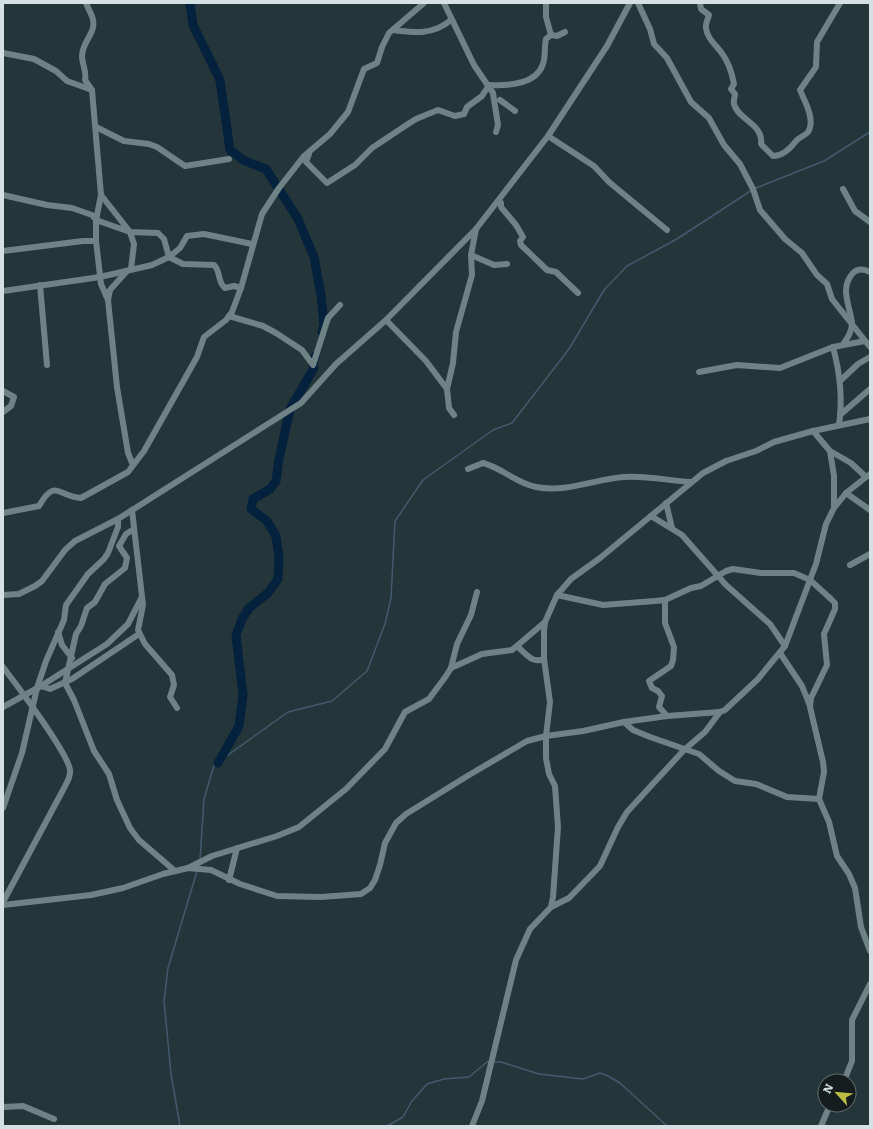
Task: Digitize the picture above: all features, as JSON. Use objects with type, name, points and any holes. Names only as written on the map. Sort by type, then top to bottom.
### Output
[{"type":"street","points":[[84,3],[93,20],[93,27],[84,42],[82,55],[86,75],[85,80],[92,90],[96,127],[101,195],[96,220],[96,241],[100,277],[108,300],[117,387],[128,453],[133,465]]},
{"type":"street","points":[[3,513],[39,506],[46,494],[50,491],[56,490],[81,498],[128,472],[144,451],[164,419],[197,357],[204,337],[229,316],[241,288],[260,219],[268,203],[312,149],[330,134],[348,112],[364,69],[377,63],[389,33],[424,3]]},
{"type":"street","points":[[444,3],[474,65],[489,85],[494,97],[498,125],[496,132]]},
{"type":"street","points":[[546,3],[546,17],[551,35]]},
{"type":"street","points":[[3,595],[19,594],[35,586],[42,581],[65,550],[75,541],[118,519],[301,403],[336,364],[386,320],[476,229],[548,136],[607,46],[630,3]]},
{"type":"street","points":[[638,3],[650,29],[654,44],[666,58],[690,102],[708,118],[724,145],[740,164],[753,189],[760,210],[785,239],[802,253],[818,275],[827,284],[832,299],[870,347]]},
{"type":"street","points":[[700,3],[701,8],[709,15],[706,27],[710,38],[724,58],[733,76],[734,84],[731,90],[735,94],[734,103],[758,131],[762,137],[762,144],[773,156],[781,154],[791,148],[798,138],[807,133],[810,122],[809,112],[800,90],[816,67],[817,42],[840,3]]},
{"type":"street","points":[[393,30],[408,32],[438,30],[451,20]]},
{"type":"street","points":[[489,85],[507,86],[529,79],[537,73],[544,62],[546,39],[551,35],[557,36],[565,32]]},
{"type":"street","points":[[3,53],[34,59],[56,71],[67,81],[92,90]]},
{"type":"street","points":[[312,149],[306,162],[327,183],[355,165],[372,148],[416,119],[438,110],[455,116],[464,114],[467,107],[482,96],[489,85]]},
{"type":"street","points":[[500,100],[515,111]]},
{"type":"street","points":[[96,127],[124,141],[149,144],[157,147],[185,166],[228,159]]},
{"type":"street","points":[[548,136],[594,166],[609,182],[667,230]]},
{"type":"street","points":[[843,189],[855,212],[870,222]]},
{"type":"street","points":[[3,195],[47,205],[72,208],[92,215],[96,220],[130,232],[153,232],[161,236],[170,257],[183,264],[214,265],[217,268],[221,285],[224,288],[234,286],[241,288]]},
{"type":"street","points":[[101,195],[130,232],[134,244],[129,270],[110,290],[108,300]]},
{"type":"street","points":[[501,203],[501,207],[516,225],[523,237],[520,241],[521,246],[547,270],[556,272],[578,293]]},
{"type":"street","points":[[454,415],[448,408],[447,389],[453,363],[456,332],[472,275],[471,255],[476,229]]},
{"type":"street","points":[[3,291],[100,277],[152,265],[170,257],[180,248],[187,236],[204,234],[252,244]]},
{"type":"street","points":[[3,251],[83,241],[96,241]]},
{"type":"street","points":[[471,255],[494,265],[507,264]]},
{"type":"street","points":[[844,343],[851,331],[852,324],[847,302],[847,283],[855,270],[860,269],[870,272]]},
{"type":"street","points":[[40,285],[47,366]]},
{"type":"street","points":[[229,316],[263,326],[276,333],[302,350],[313,365],[328,318],[340,305]]},
{"type":"street","points":[[386,320],[426,362],[447,389]]},
{"type":"street","points":[[699,372],[736,365],[780,368],[844,343],[865,340]]},
{"type":"street","points":[[833,347],[840,381],[842,403],[839,425]]},
{"type":"street","points":[[840,381],[858,364],[870,357]]},
{"type":"street","points":[[840,415],[870,389]]},
{"type":"street","points":[[3,391],[14,397],[11,406],[3,412]]},
{"type":"street","points":[[551,907],[556,872],[558,827],[555,786],[547,768],[546,736],[550,702],[544,659],[545,622],[556,595],[571,579],[600,558],[691,482],[726,461],[756,452],[774,442],[813,431],[870,419]]},
{"type":"street","points":[[472,1126],[482,1101],[516,960],[530,929],[551,907],[569,898],[600,866],[618,826],[627,812],[684,750],[705,732],[720,712],[735,701],[758,679],[785,646],[821,549],[826,524],[834,508],[846,493],[868,476],[851,463],[830,451],[813,431]]},
{"type":"street","points":[[830,451],[834,476],[834,508]]},
{"type":"street","points":[[468,469],[483,463],[520,482],[536,487],[552,488],[575,487],[605,480],[637,476],[691,482]]},
{"type":"street","points":[[846,493],[870,510]]},
{"type":"street","points":[[666,503],[672,528]]},
{"type":"street","points":[[132,510],[143,605],[139,625],[139,634],[145,644],[172,675],[174,685],[170,697],[177,708]]},
{"type":"street","points":[[651,516],[672,528],[685,539],[730,589],[770,624],[785,646]]},
{"type":"street","points":[[3,808],[20,760],[32,708],[58,632],[64,620],[66,605],[88,574],[104,559],[118,527],[118,519]]},
{"type":"street","points":[[134,528],[126,534],[119,546],[127,558],[124,568],[105,584],[95,602],[87,608],[81,626],[76,634],[65,683],[74,700],[94,751],[109,774],[117,800],[130,828],[139,840],[175,871]]},
{"type":"street","points":[[850,565],[870,554]]},
{"type":"street","points":[[556,595],[603,605],[665,600],[692,588],[701,586],[726,571],[734,570],[761,573],[788,572],[810,580],[835,604],[835,609],[824,634],[827,665],[811,698],[810,707]]},
{"type":"street","points":[[3,903],[91,895],[123,888],[188,868],[212,856],[299,827],[346,790],[385,749],[405,712],[429,698],[452,668],[457,644],[471,615],[477,592]]},
{"type":"street","points":[[3,707],[39,687],[107,644],[118,635],[133,616],[142,597]]},
{"type":"street","points":[[665,600],[665,623],[674,647],[673,660],[671,666],[649,681],[652,688],[658,691],[662,696],[659,707],[667,716]]},
{"type":"street","points":[[452,668],[482,654],[506,652],[518,647],[545,622]]},
{"type":"street","points":[[58,632],[62,645],[76,663]]},
{"type":"street","points":[[39,687],[50,689],[65,683],[139,634]]},
{"type":"street","points":[[518,647],[534,660],[539,661],[544,659]]},
{"type":"street","points":[[780,654],[802,686],[810,707],[824,772],[819,799],[828,822],[837,856],[849,874],[855,888],[859,920],[864,940],[870,951]]},
{"type":"street","points":[[3,666],[24,694],[68,763],[70,771],[69,778],[3,903]]},
{"type":"street","points":[[188,868],[211,870],[229,880],[277,896],[321,897],[361,894],[373,884],[380,865],[385,843],[401,818],[464,778],[527,741],[546,736],[583,731],[624,722],[667,716],[720,712]]},
{"type":"street","points":[[624,722],[633,730],[705,757],[719,771],[735,781],[760,785],[787,797],[819,799]]},
{"type":"street","points":[[229,880],[237,848]]},
{"type":"street","points":[[864,940],[870,944]]},
{"type":"street","points":[[847,1073],[852,1061],[852,1020],[870,984]]},
{"type":"street","points":[[3,1107],[23,1106],[54,1119]]},
{"type":"street","points":[[820,1126],[826,1113]]},
{"type":"waterway","points":[[190,3],[193,25],[220,80],[230,150],[243,160],[266,169],[298,219],[314,257],[321,295],[324,325],[322,332]]},
{"type":"waterway","points":[[756,188],[824,161],[870,132]]},
{"type":"waterway","points":[[200,860],[204,799],[214,765],[288,712],[332,701],[367,671],[385,624],[391,598],[395,521],[423,480],[493,430],[512,423],[569,349],[604,290],[627,266],[677,239],[752,190]]},
{"type":"waterway","points":[[218,763],[239,726],[243,695],[236,635],[242,619],[249,608],[268,593],[278,579],[279,557],[276,536],[267,521],[251,509],[253,499],[270,489],[276,481],[279,459],[290,409],[314,368],[313,365],[315,356]]},
{"type":"waterway","points":[[180,1126],[171,1074],[164,1001],[168,968],[197,871]]},
{"type":"waterway","points":[[387,1126],[403,1117],[412,1101],[427,1084],[444,1079],[469,1077],[489,1062]]},
{"type":"waterway","points":[[493,1062],[501,1062],[539,1074],[583,1079],[600,1073],[620,1083],[667,1126]]}]
